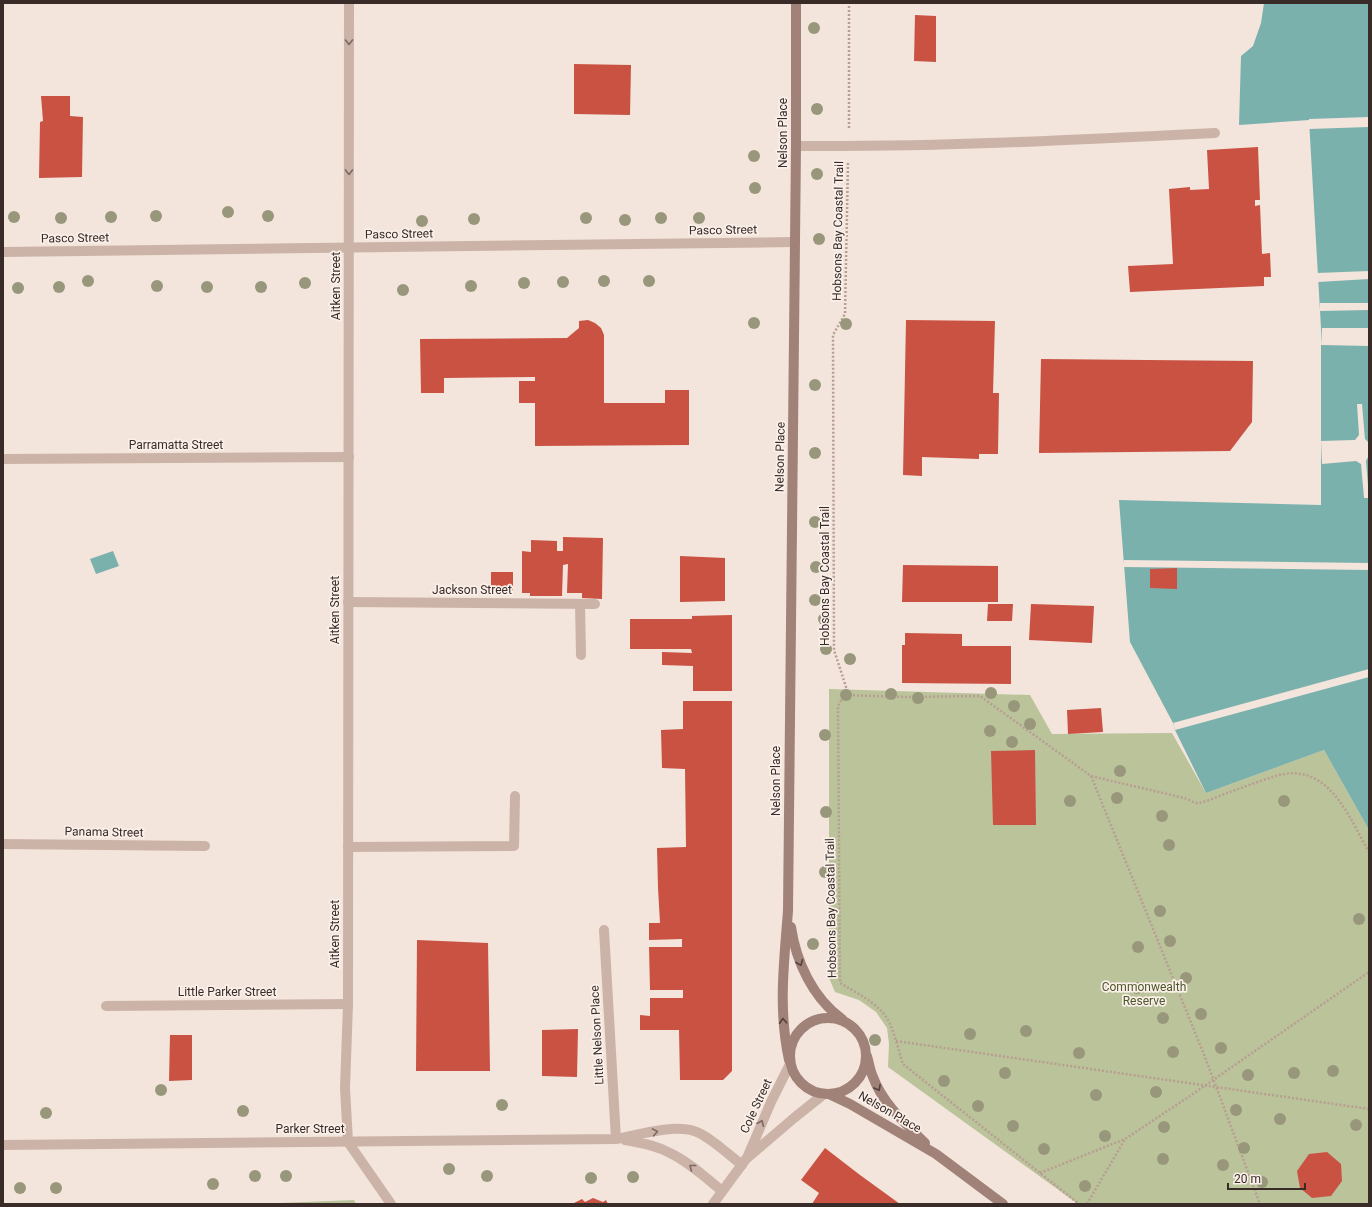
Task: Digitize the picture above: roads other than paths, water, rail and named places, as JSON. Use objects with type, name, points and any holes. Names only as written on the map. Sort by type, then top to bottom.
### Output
[{"type":"street","name":"Aitken Street","points":[[348,1142],[345,1088],[348,1004],[349,3]]},
{"type":"street","name":"Nelson Place","points":[[790,1062],[784,1031],[782,998],[788,911],[796,146],[796,3]]},
{"type":"street","points":[[796,146],[1030,142],[1215,134]]},
{"type":"street","name":"Pasco Street","points":[[3,252],[795,242]]},
{"type":"street","name":"Parramatta Street","points":[[3,459],[349,457]]},
{"type":"street","name":"Jackson Street","points":[[348,602],[595,604]]},
{"type":"street","points":[[580,604],[581,655]]},
{"type":"street","points":[[348,846],[514,846],[515,796]]},
{"type":"street","name":"Panama Street","points":[[3,844],[205,846]]},
{"type":"street","name":"Nelson Place","points":[[788,911],[795,949],[805,974],[825,1004],[848,1024]]},
{"type":"street","name":"Little Nelson Place","points":[[604,930],[616,1139]]},
{"type":"street","name":"Little Parker Street","points":[[106,1006],[348,1004]]},
{"type":"street","points":[[825,1018],[837,1019],[848,1024],[860,1036],[866,1051],[866,1061],[858,1079],[848,1089],[839,1093],[827,1094],[812,1091],[802,1085],[795,1076],[790,1062],[792,1041],[798,1031],[808,1023],[825,1018]]},
{"type":"street","name":"Nelson Place","points":[[866,1051],[872,1076],[885,1100],[904,1123],[936,1154]]},
{"type":"street","name":"Cole Street","points":[[744,1162],[790,1062]]},
{"type":"street","name":"Nelson Place","points":[[827,1094],[850,1104],[936,1154],[1003,1204]]},
{"type":"street","name":"Cole Street","points":[[713,1204],[744,1162],[784,1126],[827,1094]]},
{"type":"street","name":"Parker Street","points":[[3,1145],[616,1139],[676,1128],[693,1130],[744,1162]]},
{"type":"street","name":"Parker Street","points":[[616,1139],[649,1145],[669,1152],[722,1191]]},
{"type":"street","points":[[348,1142],[391,1204]]},
{"type":"water","points":[[1264,3],[1369,3],[1369,830],[1324,750],[1206,793],[1173,723],[1130,642],[1119,500],[1321,505],[1321,328],[1309,120],[1239,125],[1241,56],[1253,46],[1261,23]]},
{"type":"water","points":[[113,551],[119,566],[96,574],[90,559]]},
{"type":"park label","name":"Commonwealth Reserve","points":[[1144,994]]}]
